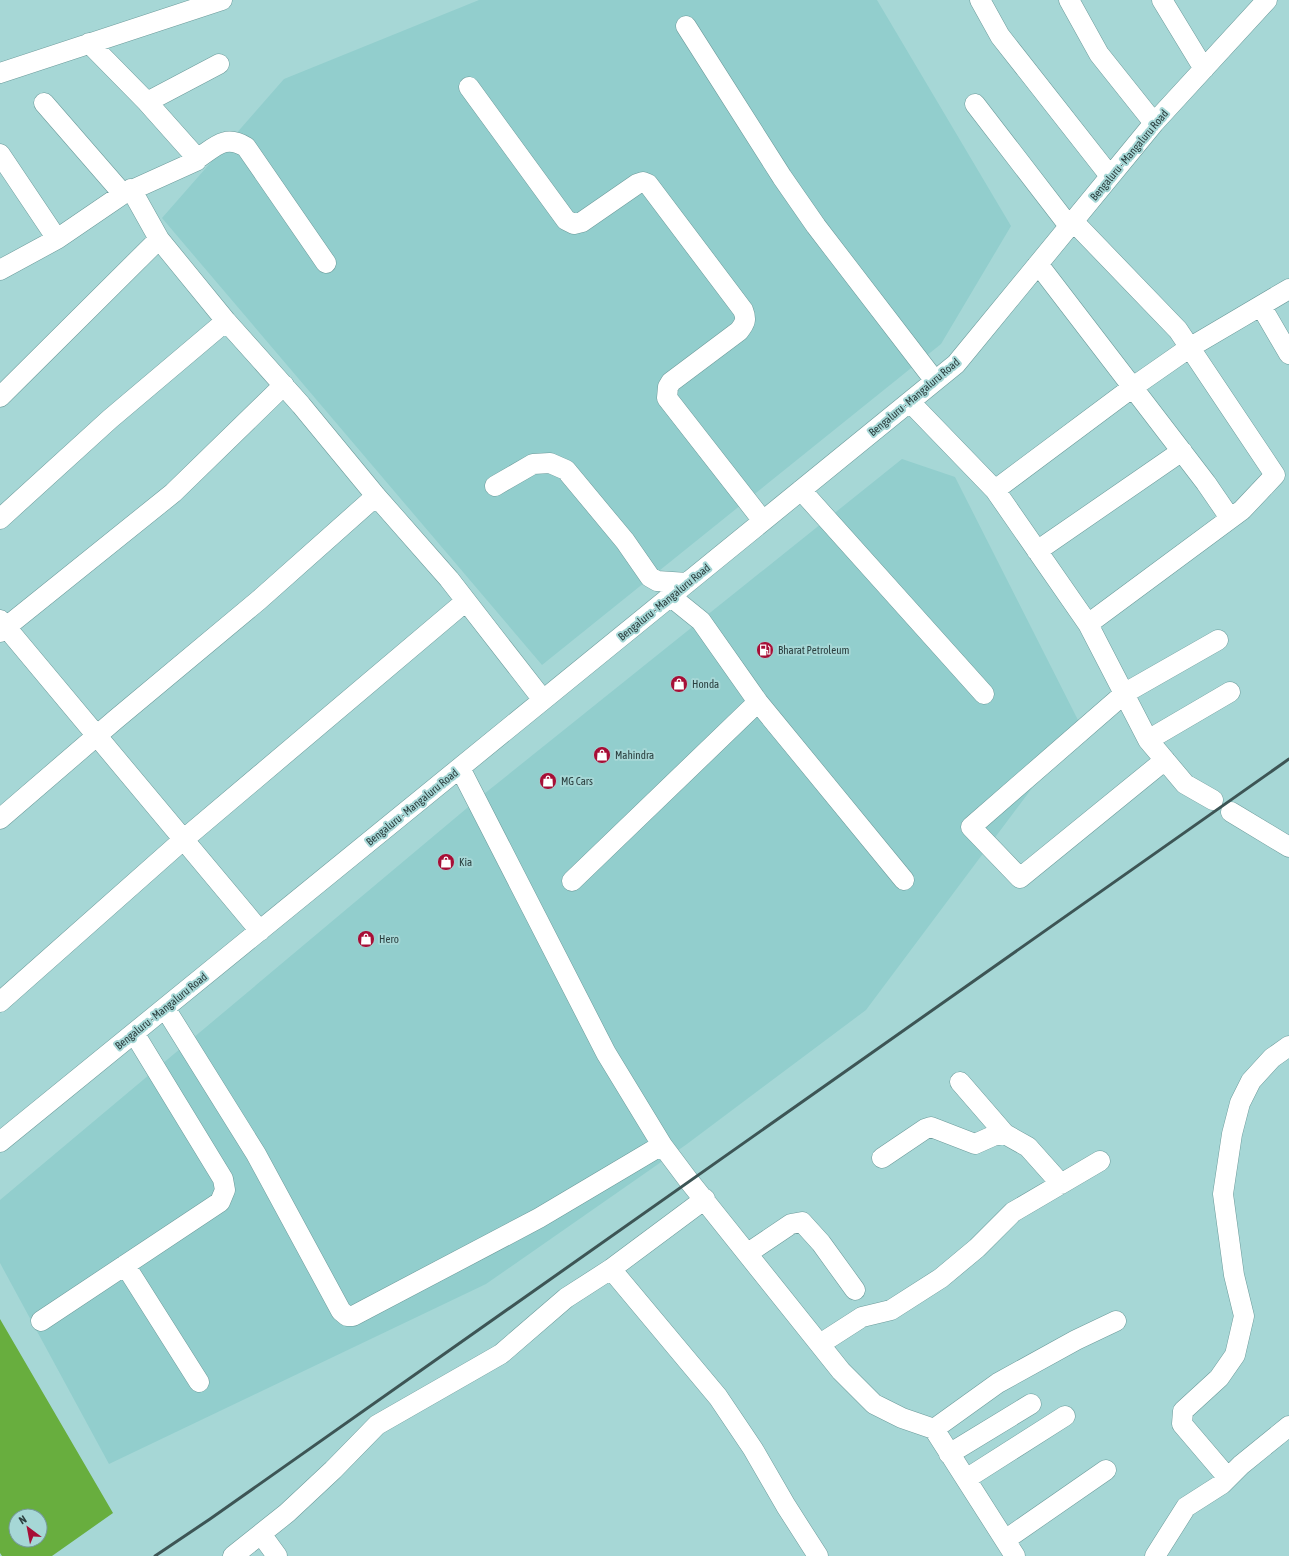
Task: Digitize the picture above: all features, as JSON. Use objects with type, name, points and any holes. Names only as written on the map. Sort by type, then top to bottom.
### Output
[{"type":"street","points":[[0,73],[89,43],[170,8],[222,0]]},
{"type":"street","points":[[980,0],[1000,36],[1110,176]]},
{"type":"street","points":[[1069,0],[1099,54],[1154,123]]},
{"type":"street","points":[[1162,0],[1204,69]]},
{"type":"street","name":"Bengaluru - Mangaluru Road","points":[[0,1142],[956,364],[1154,123],[1267,0]]},
{"type":"street","points":[[686,26],[782,177],[816,226],[935,381]]},
{"type":"street","points":[[89,43],[147,102],[197,159]]},
{"type":"street","points":[[147,102],[219,64]]},
{"type":"street","points":[[469,87],[566,220],[574,224],[582,222],[637,184],[643,182],[648,184],[743,310],[746,316],[745,323],[671,382],[666,392],[667,398],[763,521]]},
{"type":"street","points":[[44,103],[127,192],[159,239],[226,321],[284,385],[376,496],[449,579],[542,700]]},
{"type":"street","points":[[975,104],[1071,224],[1178,330],[1275,473],[1274,477],[1242,510],[1088,624]]},
{"type":"street","points":[[0,270],[57,239],[127,192],[197,159],[221,143],[229,140],[237,141],[246,147],[326,262]]},
{"type":"street","points":[[3,165],[57,239]]},
{"type":"street","points":[[0,397],[159,239]]},
{"type":"street","points":[[1038,264],[1182,451],[1230,518]]},
{"type":"street","points":[[995,490],[1133,387],[1189,348],[1289,289]]},
{"type":"street","points":[[1262,306],[1289,354]]},
{"type":"street","points":[[0,519],[110,419],[226,321]]},
{"type":"street","points":[[260,931],[2,626],[173,493],[284,385]]},
{"type":"street","points":[[910,402],[995,490],[1088,624],[1148,740],[1185,784],[1213,800]]},
{"type":"street","points":[[1037,551],[1182,451]]},
{"type":"street","points":[[495,486],[533,464],[550,463],[566,470],[625,541],[650,577],[657,581],[687,583]]},
{"type":"street","points":[[802,490],[984,694]]},
{"type":"street","points":[[0,819],[96,736],[259,600],[376,496]]},
{"type":"street","points":[[670,596],[701,621],[758,702],[904,880]]},
{"type":"street","points":[[0,1002],[182,840],[466,601]]},
{"type":"street","points":[[1165,760],[1020,878],[971,827],[1125,693],[1218,640]]},
{"type":"street","points":[[1148,740],[1230,692]]},
{"type":"street","points":[[572,881],[758,702]]},
{"type":"street","points":[[460,768],[606,1053],[662,1145],[841,1371],[874,1404],[902,1418],[934,1430],[1010,1548],[1106,1470]]},
{"type":"street","points":[[1231,812],[1289,847]]},
{"type":"street","points":[[165,1008],[256,1154],[341,1311],[348,1316],[353,1316],[539,1218],[662,1145]]},
{"type":"street","points":[[41,1320],[220,1202],[225,1190],[223,1178],[134,1033]]},
{"type":"street","points":[[1228,1478],[1182,1424],[1183,1411],[1219,1378],[1235,1355],[1244,1316],[1234,1275],[1223,1194],[1232,1134],[1240,1103],[1251,1081],[1272,1058],[1289,1046]]},
{"type":"street","points":[[960,1082],[1005,1134],[1028,1147],[1061,1184]]},
{"type":"street","points":[[882,1158],[918,1133],[931,1127],[975,1144],[993,1136],[1005,1134]]},
{"type":"street","points":[[820,1344],[862,1317],[891,1310],[941,1278],[978,1248],[1013,1212],[1100,1160]]},
{"type":"street","points":[[233,1556],[287,1513],[333,1470],[377,1425],[501,1354],[566,1298],[611,1269],[705,1199]]},
{"type":"street","points":[[748,1253],[791,1224],[802,1222],[821,1243],[856,1290]]},
{"type":"street","points":[[125,1265],[199,1382]]},
{"type":"street","points":[[611,1269],[718,1397],[753,1449],[786,1506],[818,1556]]},
{"type":"street","points":[[934,1430],[998,1383],[1076,1340],[1116,1321]]},
{"type":"street","points":[[949,1454],[1031,1404]]},
{"type":"street","points":[[966,1480],[1065,1416]]},
{"type":"street","points":[[1155,1556],[1186,1507],[1228,1478],[1241,1465],[1289,1426]]},
{"type":"street","points":[[261,1534],[277,1556]]},
{"type":"shaded area","points":[[479,0],[877,0],[1011,226],[941,344],[542,665],[162,218],[284,79]]},
{"type":"shaded area","points":[[902,459],[955,477],[1080,724],[866,1010],[687,1144],[486,1284],[109,1464],[0,1263],[0,1200],[479,798]]},
{"type":"green space","points":[[0,1319],[113,1513],[52,1556],[2,1556],[0,1553]]},
{"type":"railway","points":[[155,1556],[210,1519],[1289,759]]},
{"type":"place","name":"Bharat Petroleum","points":[[765,650]]},
{"type":"place","name":"Honda","points":[[679,684]]},
{"type":"place","name":"Mahindra","points":[[602,755]]},
{"type":"place","name":"MG Cars","points":[[548,781]]},
{"type":"place","name":"Kia","points":[[446,862]]},
{"type":"place","name":"Hero","points":[[366,939]]}]
